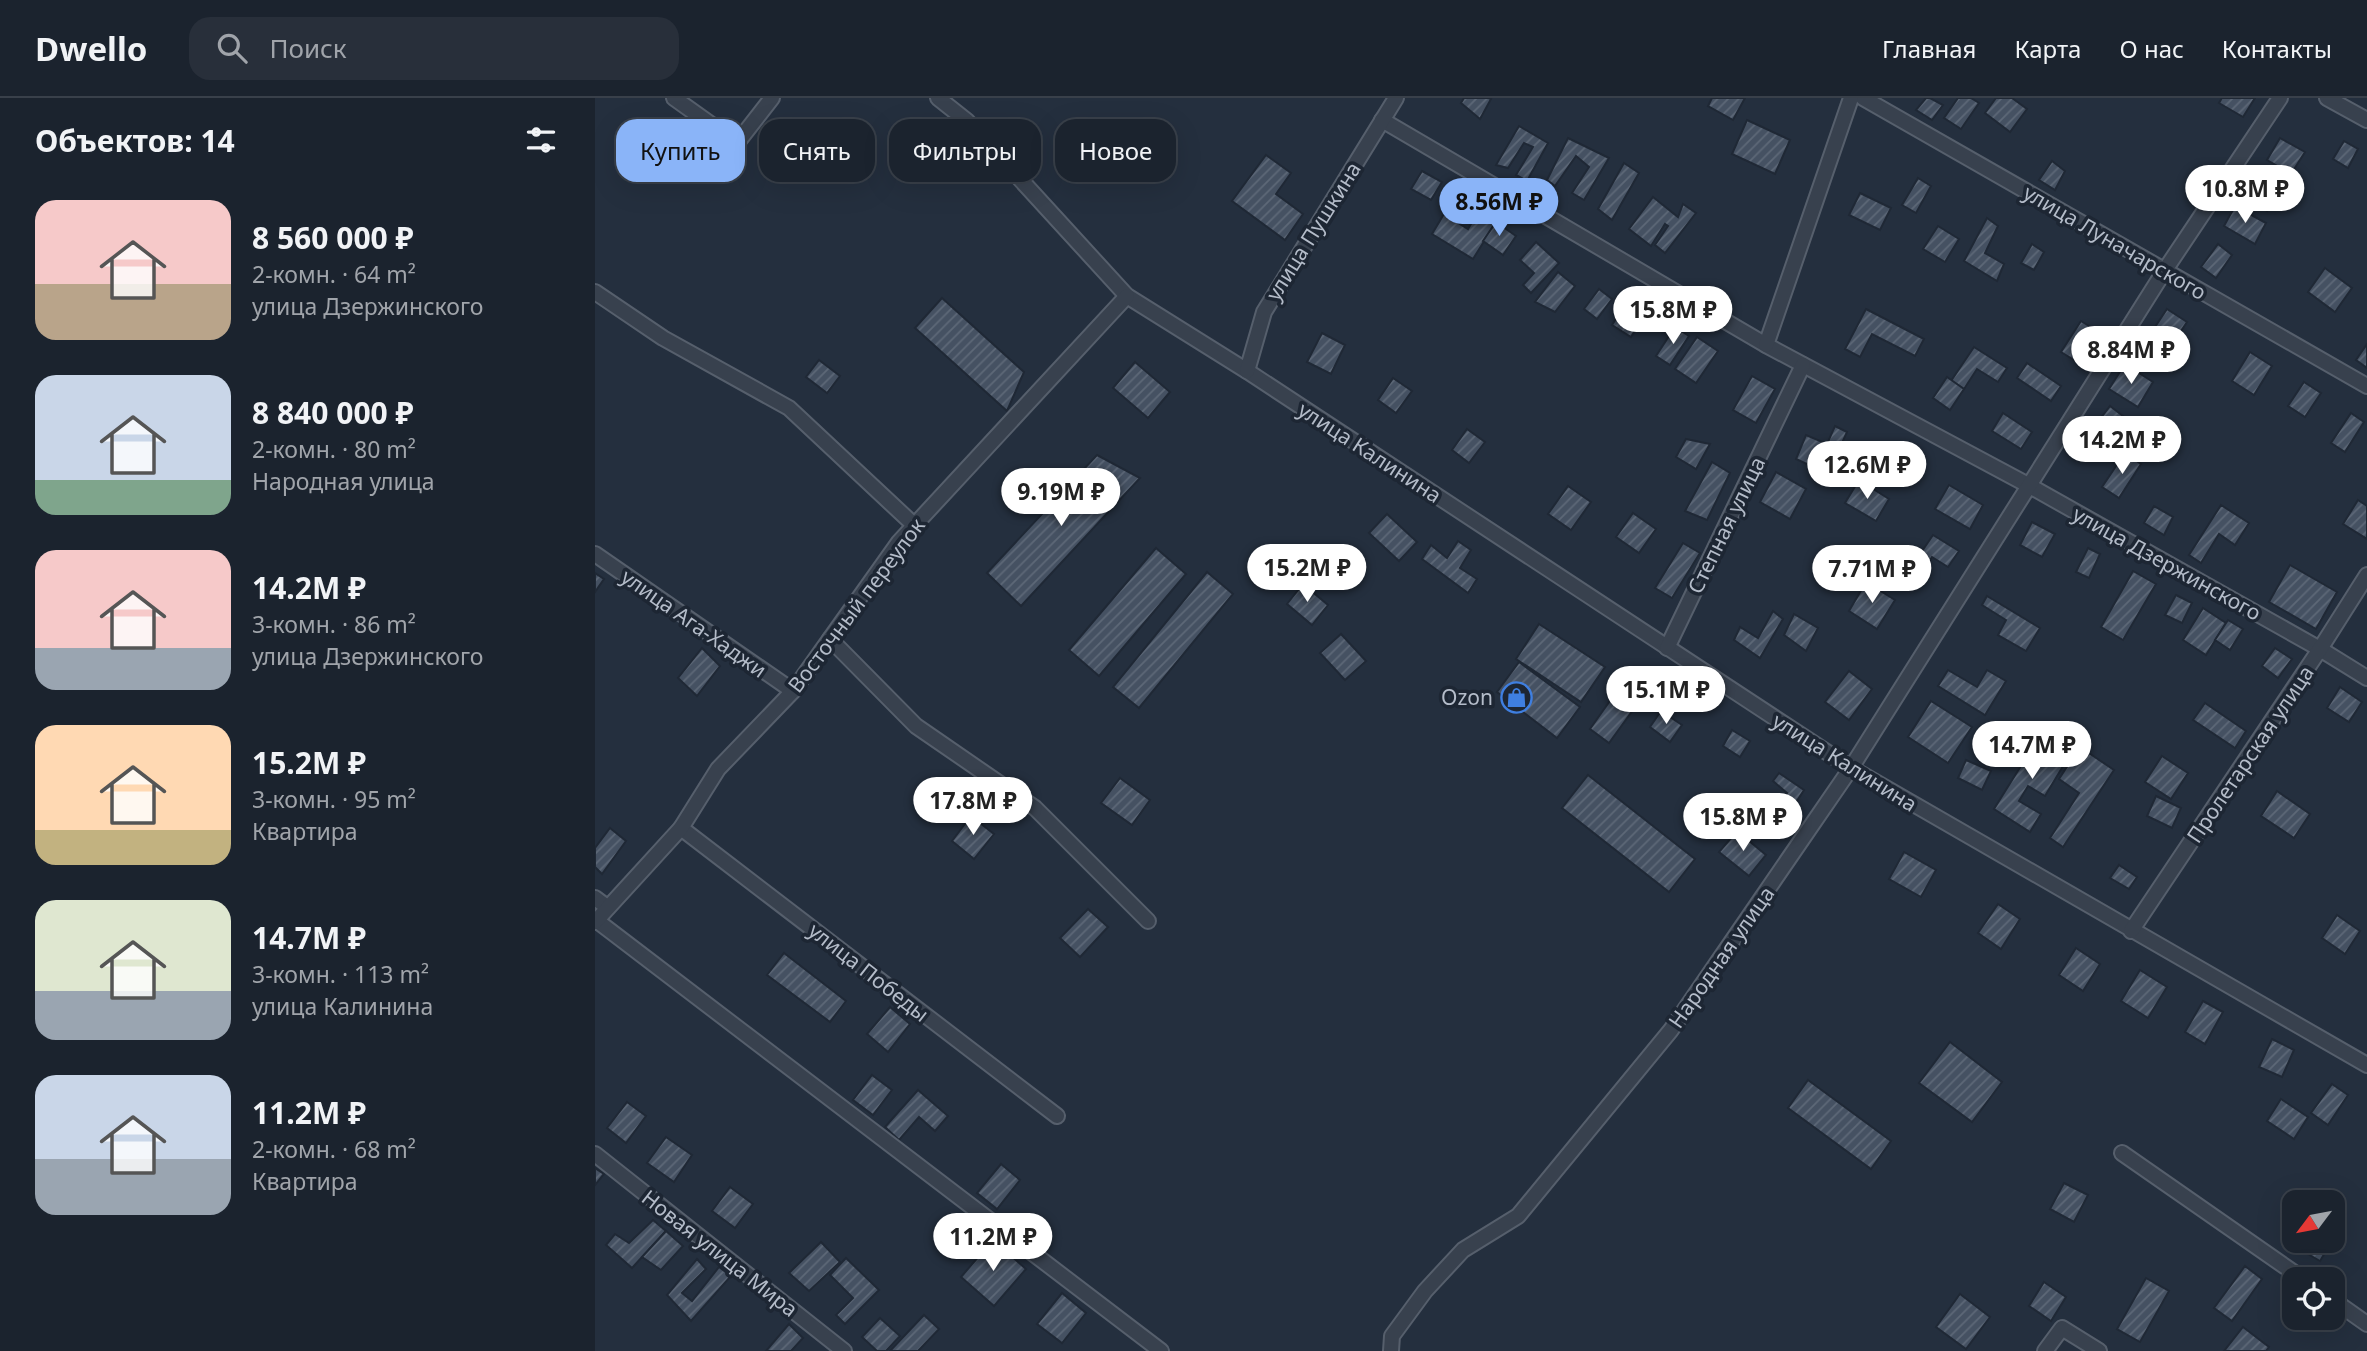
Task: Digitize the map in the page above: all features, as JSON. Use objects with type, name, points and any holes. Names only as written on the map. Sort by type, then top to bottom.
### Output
[{"type":"street","points":[[674,98],[737,143],[772,98]]},
{"type":"street","name":"улица Калинина","points":[[938,98],[967,121],[1127,296],[1851,768],[2367,1065]]},
{"type":"street","name":"улица Пушкина","points":[[1247,372],[1263,312],[1396,98]]},
{"type":"street","points":[[1766,345],[1851,98]]},
{"type":"street","name":"улица Луначарского","points":[[1863,98],[2367,386]]},
{"type":"street","name":"Народная улица","points":[[1392,1350],[1392,1336],[1425,1291],[1463,1250],[1518,1216],[1671,1030],[1851,768],[2165,271],[2280,98]]},
{"type":"street","points":[[2327,98],[2367,120]]},
{"type":"street","name":"улица Дзержинского","points":[[1382,120],[1766,345],[2028,485],[2367,678]]},
{"type":"street","points":[[595,292],[663,338],[789,408],[914,526]]},
{"type":"street","name":"Восточный переулок","points":[[596,921],[601,902],[681,828],[718,768],[793,691],[899,542],[1127,296]]},
{"type":"street","name":"Степная улица","points":[[1667,648],[1803,365]]},
{"type":"street","name":"улица Ага-Хаджи","points":[[595,554],[793,691]]},
{"type":"street","name":"Пролетарская улица","points":[[2131,931],[2367,575]]},
{"type":"street","points":[[830,639],[916,726],[1035,808],[1148,921]]},
{"type":"street","name":"улица Победы","points":[[681,828],[1057,1116]]},
{"type":"street","points":[[596,921],[1161,1351]]},
{"type":"street","points":[[2122,1153],[2286,1267]]},
{"type":"street","name":"Новая улица Мира","points":[[595,1154],[844,1351]]},
{"type":"street","points":[[2345,1308],[2367,1324]]},
{"type":"street","points":[[2045,1351],[2062,1328],[2099,1351]]},
{"type":"building","points":[[1464,98],[1491,99],[1480,119],[1461,103]]},
{"type":"building","points":[[1712,98],[1745,98],[1733,120],[1708,106]]},
{"type":"building","points":[[1926,98],[1943,105],[1932,120],[1916,110]]},
{"type":"building","points":[[1958,98],[1971,98],[1979,103],[1961,129],[1944,118]]},
{"type":"building","points":[[1996,98],[2012,98],[2027,109],[2010,132],[1985,113]]},
{"type":"building","points":[[2222,98],[2255,98],[2243,117],[2219,103]]},
{"type":"building","points":[[1747,120],[1790,140],[1775,174],[1732,154]]},
{"type":"building","points":[[1519,126],[1548,143],[1527,181],[1516,175],[1533,147],[1524,143],[1508,168],[1496,165]]},
{"type":"building","points":[[1568,138],[1609,158],[1584,200],[1572,193],[1589,167],[1576,156],[1555,186],[1547,180]]},
{"type":"building","points":[[2280,138],[2305,152],[2291,174],[2267,160]]},
{"type":"building","points":[[2344,141],[2358,149],[2348,168],[2333,159]]},
{"type":"building","points":[[1266,155],[1291,173],[1276,194],[1303,214],[1285,240],[1232,201]]},
{"type":"building","points":[[2052,161],[2065,171],[2055,190],[2039,180]]},
{"type":"building","points":[[1624,163],[1639,173],[1612,220],[1598,209]]},
{"type":"building","points":[[1422,171],[1442,182],[1431,200],[1411,189]]},
{"type":"building","points":[[2258,177],[2280,194],[2267,211],[2245,193]]},
{"type":"building","points":[[1918,178],[1931,186],[1916,213],[1902,205]]},
{"type":"building","points":[[1860,193],[1891,208],[1880,230],[1849,215]]},
{"type":"building","points":[[1653,197],[1678,217],[1683,204],[1696,213],[1665,253],[1655,245],[1668,226],[1665,224],[1651,246],[1629,229]]},
{"type":"building","points":[[1482,205],[1500,216],[1473,259],[1432,234],[1444,214],[1468,229]]},
{"type":"building","points":[[2235,206],[2266,223],[2255,244],[2224,226]]},
{"type":"building","points":[[1987,218],[1998,226],[1985,253],[2004,264],[1997,281],[1964,261]]},
{"type":"building","points":[[1496,222],[1516,236],[1503,255],[1483,241]]},
{"type":"building","points":[[1938,226],[1959,239],[1945,262],[1923,249]]},
{"type":"building","points":[[1536,242],[1559,263],[1531,293],[1523,285],[1534,273],[1520,260]]},
{"type":"building","points":[[2032,244],[2044,252],[2034,270],[2021,263]]},
{"type":"building","points":[[2218,244],[2232,255],[2216,278],[2201,267]]},
{"type":"building","points":[[2325,268],[2352,288],[2335,312],[2308,292]]},
{"type":"building","points":[[1558,272],[1575,286],[1555,312],[1535,302]]},
{"type":"building","points":[[1599,289],[1612,299],[1597,319],[1584,309]]},
{"type":"building","points":[[942,298],[1024,372],[1007,411],[915,328]]},
{"type":"building","points":[[1628,300],[1647,312],[1631,337],[1612,325]]},
{"type":"building","points":[[1866,309],[1924,339],[1915,356],[1872,334],[1860,357],[1845,349]]},
{"type":"building","points":[[2167,309],[2187,322],[2159,364],[2139,351]]},
{"type":"building","points":[[2081,321],[2097,331],[2077,362],[2061,352]]},
{"type":"building","points":[[1675,327],[1689,336],[1670,365],[1656,356]]},
{"type":"building","points":[[1322,333],[1345,345],[1331,374],[1307,362]]},
{"type":"building","points":[[1697,337],[1718,351],[1696,383],[1675,369]]},
{"type":"building","points":[[2367,344],[2367,368],[2356,360]]},
{"type":"building","points":[[1974,347],[2007,368],[1998,382],[1977,369],[1964,389],[1951,381]]},
{"type":"building","points":[[2250,352],[2272,366],[2254,395],[2232,381]]},
{"type":"building","points":[[819,360],[840,376],[827,393],[806,377]]},
{"type":"building","points":[[1135,362],[1170,392],[1148,418],[1113,388]]},
{"type":"building","points":[[2027,363],[2061,386],[2051,401],[2017,378]]},
{"type":"building","points":[[2125,364],[2153,382],[2138,407],[2109,389]]},
{"type":"building","points":[[1752,376],[1775,389],[1756,423],[1733,410]]},
{"type":"building","points":[[1947,377],[1964,389],[1950,410],[1933,398]]},
{"type":"building","points":[[1393,378],[1412,391],[1396,413],[1378,400]]},
{"type":"building","points":[[2304,382],[2321,393],[2305,417],[2288,406]]},
{"type":"building","points":[[2110,406],[2132,423],[2107,457],[2084,440]]},
{"type":"building","points":[[2003,413],[2032,432],[2021,449],[1992,431]]},
{"type":"building","points":[[2351,413],[2364,422],[2345,452],[2331,443]]},
{"type":"building","points":[[1835,426],[1847,432],[1828,474],[1796,459],[1806,435],[1827,444]]},
{"type":"building","points":[[1467,429],[1485,442],[1469,463],[1452,450]]},
{"type":"building","points":[[1686,439],[1710,444],[1696,469],[1676,457]]},
{"type":"building","points":[[2125,453],[2141,464],[2119,498],[2102,487]]},
{"type":"building","points":[[1097,455],[1140,478],[1021,606],[987,573]]},
{"type":"building","points":[[1712,462],[1730,473],[1707,520],[1685,511]]},
{"type":"building","points":[[1776,472],[1806,489],[1790,519],[1760,502]]},
{"type":"building","points":[[1859,480],[1889,499],[1876,521],[1845,503]]},
{"type":"building","points":[[1949,485],[1983,505],[1970,529],[1935,509]]},
{"type":"building","points":[[1568,486],[1591,502],[1571,530],[1548,514]]},
{"type":"building","points":[[2358,500],[2367,506],[2367,539],[2343,524]]},
{"type":"building","points":[[2221,505],[2249,523],[2235,545],[2219,534],[2201,563],[2189,555]]},
{"type":"building","points":[[2154,506],[2173,517],[2164,535],[2144,523]]},
{"type":"building","points":[[1633,513],[1656,529],[1639,553],[1616,537]]},
{"type":"building","points":[[1387,514],[1417,542],[1399,561],[1369,533]]},
{"type":"building","points":[[2032,522],[2055,534],[2042,557],[2020,545]]},
{"type":"building","points":[[1933,535],[1959,551],[1948,567],[1932,557],[1921,574],[1903,562],[1911,548],[1922,551]]},
{"type":"building","points":[[1458,541],[1471,550],[1460,568],[1477,579],[1468,593],[1422,559],[1431,545],[1447,558]]},
{"type":"building","points":[[1683,543],[1700,553],[1672,598],[1655,588]]},
{"type":"building","points":[[1156,548],[1186,574],[1099,676],[1069,650]]},
{"type":"building","points":[[2088,548],[2100,554],[2089,578],[2076,572]]},
{"type":"building","points":[[2290,565],[2337,592],[2316,629],[2269,602]]},
{"type":"building","points":[[2133,571],[2156,584],[2123,640],[2101,627]]},
{"type":"building","points":[[1207,572],[1233,594],[1139,708],[1113,687]]},
{"type":"building","points":[[595,573],[604,579],[595,592]]},
{"type":"building","points":[[1866,582],[1895,600],[1877,629],[1849,611]]},
{"type":"building","points":[[1303,584],[1328,605],[1312,625],[1287,604]]},
{"type":"building","points":[[2176,595],[2192,603],[2182,623],[2165,615]]},
{"type":"building","points":[[1987,596],[2040,628],[2026,651],[1998,635],[2006,620],[1982,605]]},
{"type":"building","points":[[2203,608],[2226,623],[2206,655],[2183,640]]},
{"type":"building","points":[[1773,611],[1783,619],[1760,658],[1734,640],[1740,627],[1758,638]]},
{"type":"building","points":[[1794,614],[1818,628],[1806,651],[1784,635]]},
{"type":"building","points":[[2228,620],[2243,629],[2230,650],[2215,640]]},
{"type":"building","points":[[1539,624],[1605,667],[1581,702],[1516,659]]},
{"type":"building","points":[[1341,634],[1366,661],[1345,680],[1320,653]]},
{"type":"building","points":[[702,648],[720,666],[697,696],[678,678]]},
{"type":"building","points":[[2275,648],[2292,659],[2278,678],[2262,666]]},
{"type":"building","points":[[1519,662],[1580,707],[1557,738],[1497,692]]},
{"type":"building","points":[[1634,667],[1654,681],[1609,743],[1590,729]]},
{"type":"building","points":[[1948,670],[1977,687],[1987,670],[2006,681],[1985,715],[1938,686]]},
{"type":"building","points":[[1849,671],[1872,689],[1849,720],[1825,702]]},
{"type":"building","points":[[2340,687],[2362,702],[2349,722],[2327,708]]},
{"type":"building","points":[[1931,701],[1972,727],[1948,763],[1908,737]]},
{"type":"building","points":[[2205,703],[2246,731],[2235,748],[2193,720]]},
{"type":"building","points":[[1661,711],[1682,725],[1670,742],[1650,727]]},
{"type":"building","points":[[2044,729],[2059,738],[2053,748],[2068,758],[2045,796],[2028,786],[2019,801],[2041,814],[2030,832],[1994,809]]},
{"type":"building","points":[[1732,730],[1750,741],[1740,757],[1723,746]]},
{"type":"building","points":[[2080,747],[2114,770],[2063,847],[2050,838],[2079,793],[2059,779]]},
{"type":"building","points":[[2162,756],[2188,773],[2171,799],[2145,782]]},
{"type":"building","points":[[1966,760],[1991,771],[1982,790],[1958,778]]},
{"type":"building","points":[[1779,773],[1804,790],[1786,818],[1777,811],[1787,793],[1773,781]]},
{"type":"building","points":[[1588,775],[1695,859],[1669,892],[1562,808]]},
{"type":"building","points":[[1120,778],[1150,800],[1132,825],[1101,803]]},
{"type":"building","points":[[2277,791],[2310,814],[2294,838],[2261,816]]},
{"type":"building","points":[[2156,796],[2181,808],[2172,828],[2147,816]]},
{"type":"building","points":[[971,816],[994,834],[974,859],[952,841]]},
{"type":"building","points":[[610,828],[626,841],[602,874],[595,867],[595,848]]},
{"type":"building","points":[[1737,831],[1766,855],[1749,876],[1719,852]]},
{"type":"building","points":[[1904,852],[1936,870],[1921,897],[1889,879]]},
{"type":"building","points":[[2119,865],[2137,877],[2129,889],[2110,878]]},
{"type":"building","points":[[1998,904],[2020,919],[2001,949],[1978,933]]},
{"type":"building","points":[[1088,909],[1108,927],[1080,957],[1060,938]]},
{"type":"building","points":[[2337,915],[2360,931],[2345,954],[2322,938]]},
{"type":"building","points":[[2076,948],[2100,964],[2083,991],[2059,975]]},
{"type":"building","points":[[784,953],[846,1001],[830,1022],[767,975]]},
{"type":"building","points":[[2140,970],[2167,987],[2148,1018],[2121,1001]]},
{"type":"building","points":[[2203,1001],[2223,1012],[2205,1044],[2185,1032]]},
{"type":"building","points":[[890,1007],[910,1024],[888,1052],[867,1034]]},
{"type":"building","points":[[2272,1039],[2294,1050],[2282,1077],[2259,1067]]},
{"type":"building","points":[[1950,1042],[2002,1082],[1972,1122],[1919,1083]]},
{"type":"building","points":[[872,1075],[892,1090],[873,1115],[853,1100]]},
{"type":"building","points":[[1808,1080],[1891,1141],[1871,1169],[1788,1108]]},
{"type":"building","points":[[2332,1084],[2348,1095],[2328,1125],[2311,1113]]},
{"type":"building","points":[[918,1090],[948,1116],[935,1131],[919,1117],[899,1140],[885,1127]]},
{"type":"building","points":[[2281,1099],[2308,1117],[2294,1139],[2267,1121]]},
{"type":"building","points":[[627,1102],[646,1116],[626,1143],[607,1128]]},
{"type":"building","points":[[666,1137],[692,1155],[674,1182],[647,1163]]},
{"type":"building","points":[[1001,1164],[1020,1180],[997,1209],[977,1193]]},
{"type":"building","points":[[595,1168],[604,1174],[595,1185]]},
{"type":"building","points":[[2064,1183],[2088,1195],[2074,1222],[2050,1209]]},
{"type":"building","points":[[730,1187],[753,1204],[735,1228],[712,1211]]},
{"type":"building","points":[[653,1220],[666,1231],[632,1268],[606,1245],[615,1234],[629,1243]]},
{"type":"building","points":[[666,1231],[683,1246],[661,1270],[642,1257]]},
{"type":"building","points":[[993,1240],[1026,1269],[994,1306],[961,1277]]},
{"type":"building","points":[[821,1242],[840,1262],[809,1291],[789,1273]]},
{"type":"building","points":[[2306,1253],[2325,1253],[2320,1261]]},
{"type":"building","points":[[846,1258],[879,1290],[845,1324],[836,1315],[853,1298],[830,1275]]},
{"type":"building","points":[[697,1259],[706,1269],[682,1293],[692,1301],[719,1267],[731,1276],[691,1321],[667,1295]]},
{"type":"building","points":[[2245,1266],[2262,1279],[2232,1321],[2214,1308]]},
{"type":"building","points":[[2146,1278],[2169,1291],[2140,1342],[2117,1329]]},
{"type":"building","points":[[2044,1282],[2066,1297],[2051,1321],[2029,1306]]},
{"type":"building","points":[[1062,1293],[1086,1313],[1062,1343],[1037,1324]]},
{"type":"building","points":[[1960,1294],[1990,1317],[1966,1349],[1936,1327]]},
{"type":"building","points":[[924,1315],[939,1329],[918,1351],[890,1351]]},
{"type":"building","points":[[880,1318],[900,1336],[886,1351],[877,1351],[862,1337]]},
{"type":"building","points":[[789,1324],[803,1338],[791,1351],[766,1351]]},
{"type":"building","points":[[2243,1327],[2269,1347],[2266,1351],[2224,1351]]},
{"type":"place","name":"Ozon","points":[[1516,697]]}]
